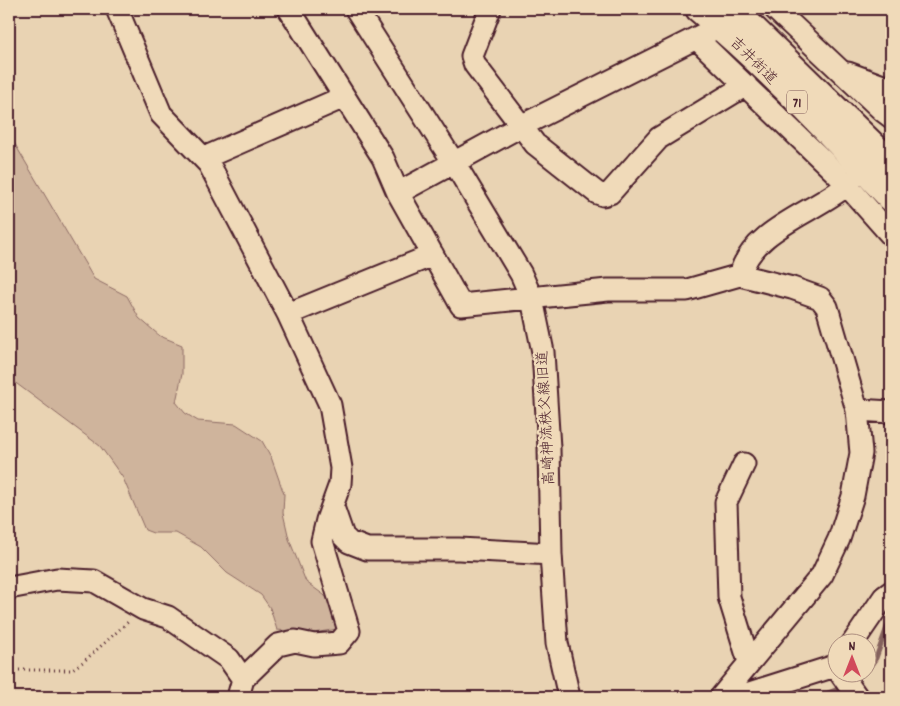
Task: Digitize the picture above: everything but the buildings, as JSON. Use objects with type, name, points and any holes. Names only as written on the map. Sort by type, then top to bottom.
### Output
[{"type":"main road","name":"吉井街道","points":[[699,9],[736,15],[891,163]]},
{"type":"main road","name":"吉井街道","points":[[736,15],[833,137],[891,198]]},
{"type":"street","points":[[9,588],[57,579],[94,581],[142,609],[168,617],[230,659],[240,688],[278,646],[296,641],[314,645],[339,643],[349,631],[322,541],[340,484],[341,468],[330,405],[288,314],[209,164],[161,114],[116,9]]},
{"type":"street","points":[[289,9],[383,158],[398,193],[461,305],[608,290],[686,290],[740,276],[792,288],[820,298],[827,307],[857,410],[861,454],[853,496],[839,539],[822,575],[721,697]]},
{"type":"street","name":"高崎神流秩父線旧道","points":[[356,9],[454,162],[521,274],[532,299],[543,352],[549,448],[551,554],[557,643],[569,697]]},
{"type":"street","points":[[490,9],[472,56],[475,65],[536,144],[597,193],[603,195],[615,188],[659,138],[746,85]]},
{"type":"street","points":[[775,9],[883,111],[891,116]]},
{"type":"street","points":[[398,193],[521,126],[696,38],[736,15]]},
{"type":"street","points":[[696,38],[849,183],[891,235]]},
{"type":"street","points":[[843,72],[891,89]]},
{"type":"street","points":[[204,158],[344,97]]},
{"type":"street","points":[[740,276],[751,253],[771,232],[835,196],[849,183]]},
{"type":"street","points":[[288,314],[433,255]]},
{"type":"street","points":[[857,410],[891,412]]},
{"type":"street","points":[[744,464],[726,502],[726,512],[729,597],[750,662]]},
{"type":"street","points":[[333,506],[343,536],[349,542],[366,549],[459,549],[551,554]]},
{"type":"street","points":[[859,634],[884,597],[891,592]]},
{"type":"street","points":[[737,697],[828,672]]},
{"type":"street","points":[[848,684],[857,697]]},
{"type":"path","points":[[9,670],[71,670],[83,662],[142,609]]},
{"type":"shaded area","points":[[9,134],[94,279],[127,296],[139,318],[160,336],[182,345],[182,374],[176,402],[185,413],[198,421],[236,424],[262,441],[271,457],[284,494],[283,513],[289,539],[306,582],[324,595],[340,613],[343,628],[314,633],[277,630],[270,608],[261,595],[227,573],[201,547],[176,533],[153,533],[145,530],[123,478],[100,446],[9,378]]},
{"type":"waterway","points":[[878,652],[891,616]]},
{"type":"waterway","points":[[818,697],[843,687]]}]
